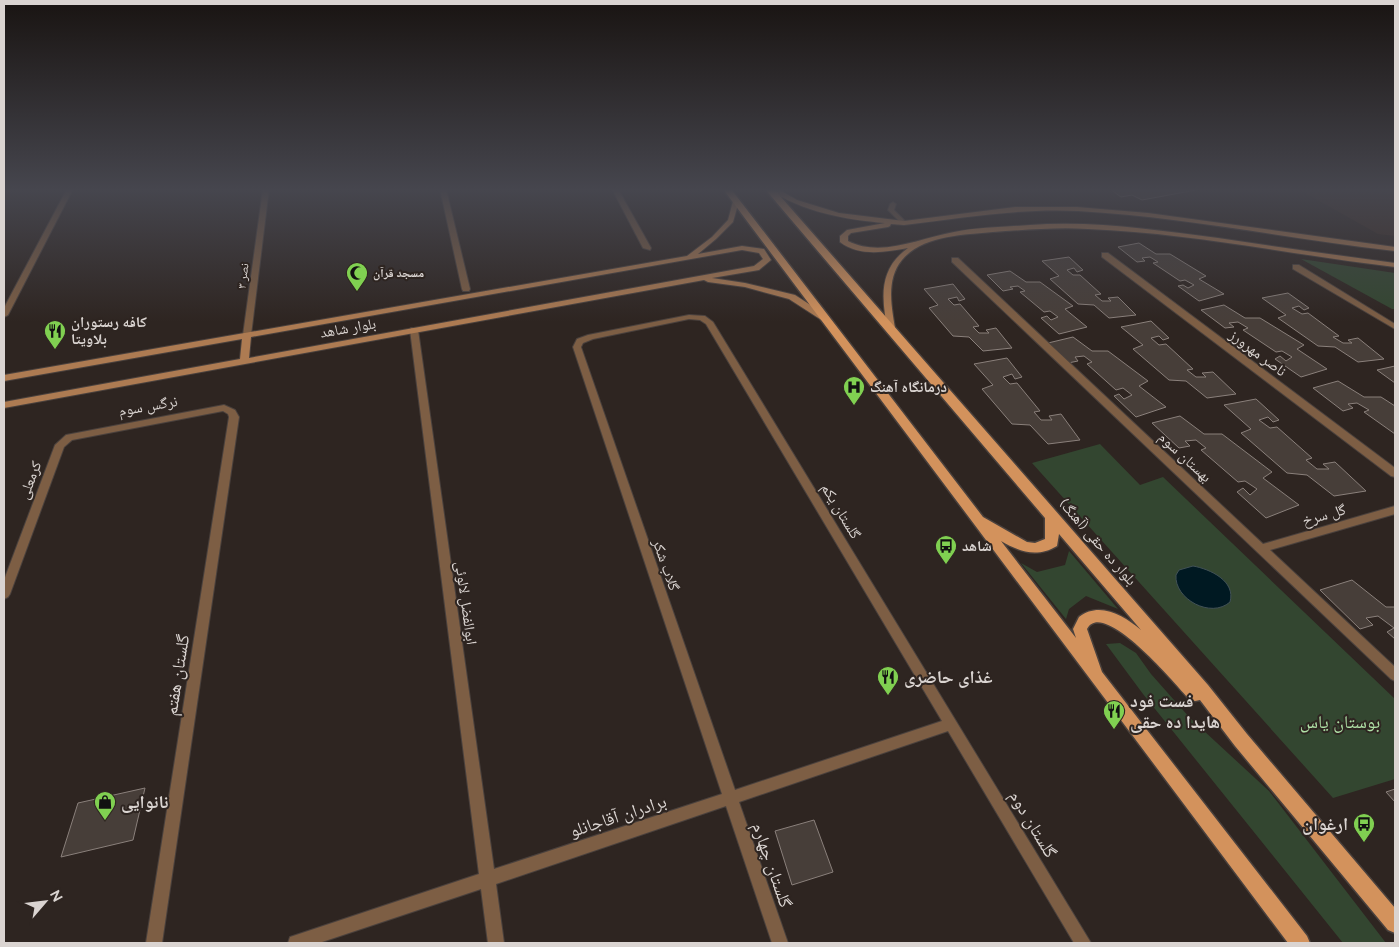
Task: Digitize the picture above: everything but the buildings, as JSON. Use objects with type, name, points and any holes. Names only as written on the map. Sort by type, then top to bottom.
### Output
[{"type":"main road","points":[[687,258],[719,233]]},
{"type":"main road","points":[[761,233],[1100,683],[1300,943]]},
{"type":"main road","name":"بلوار ده حقی (آهنگ)","points":[[807,233],[1202,690],[1241,740],[1395,923]]},
{"type":"main road","points":[[847,233],[844,236],[844,242],[851,248],[879,251],[922,240],[963,233]]},
{"type":"main road","points":[[1170,233],[1395,265]]},
{"type":"main road","points":[[1280,233],[1395,249]]},
{"type":"main road","points":[[892,333],[886,304],[888,282],[897,260],[922,240]]},
{"type":"main road","name":"بلوار شاهد","points":[[4,378],[687,258],[752,248],[761,251],[767,260],[756,268],[4,405]]},
{"type":"main road","points":[[697,279],[745,285],[792,298],[826,319]]},
{"type":"main road","points":[[244,361],[247,335]]},
{"type":"main road","points":[[978,519],[1022,545],[1036,550],[1047,547],[1052,542],[1052,517]]},
{"type":"main road","points":[[1100,683],[1080,628],[1085,619],[1096,615],[1112,618],[1129,628],[1241,740]]},
{"type":"street","points":[[4,314],[47,233]]},
{"type":"street","name":"نصر ۳","points":[[247,335],[260,233]]},
{"type":"street","points":[[453,233],[466,289]]},
{"type":"street","points":[[639,233],[647,248]]},
{"type":"street","name":"ناصر مهرورز","points":[[1105,255],[1395,473]]},
{"type":"street","name":"بهستان سوم","points":[[955,260],[1395,675]]},
{"type":"street","points":[[1296,267],[1395,327]]},
{"type":"street","name":"گلاب شکر","points":[[702,318],[689,317],[580,341],[576,347],[729,798]]},
{"type":"street","name":"گلستان یکم","points":[[702,318],[709,322],[951,724]]},
{"type":"street","name":"ابوالفضل لالوئی","points":[[414,330],[496,943]]},
{"type":"street","name":"نرگس سوم","points":[[69,437],[224,408],[232,412]]},
{"type":"street","name":"گلستان هفتم","points":[[154,943],[234,417],[232,412]]},
{"type":"street","name":"کرمعلی","points":[[4,594],[60,445],[69,437]]},
{"type":"street","name":"گل سرخ","points":[[1260,549],[1395,510]]},
{"type":"street","name":"برادران آقاجانلو","points":[[296,943],[951,724]]},
{"type":"street","name":"گلستان دوم","points":[[951,724],[1083,943]]},
{"type":"street","name":"گلستان چهارم","points":[[729,798],[780,943]]},
{"type":"shaded area","points":[[1377,233],[1395,233],[1395,236]]},
{"type":"green space","points":[[1301,259],[1395,273],[1395,309],[1392,309]]},
{"type":"green space","name":"بوستان یاس","points":[[1100,444],[1140,485],[1163,477],[1395,699],[1395,779],[1333,798],[1032,463]]},
{"type":"green space","points":[[1069,551],[1118,609],[1086,596],[1069,609],[1066,619],[1021,563],[1037,572],[1065,565]]},
{"type":"green space","points":[[1120,643],[1136,653],[1151,674],[1190,718],[1269,791],[1386,943],[1343,943],[1143,694],[1106,644]]},
{"type":"water","points":[[1193,566],[1207,570],[1220,577],[1229,588],[1230,602],[1222,607],[1213,608],[1195,604],[1187,599],[1177,584],[1176,575],[1179,570]]},
{"type":"place","name":"مسجد قرآن","points":[[357,292]]},
{"type":"place","name":"کافه رستوران بلاویتا","points":[[55,350]]},
{"type":"place","name":"درمانگاه آهنگ","points":[[854,406]]},
{"type":"place","name":"شاهد","points":[[946,565]]},
{"type":"place","name":"غذای حاضری","points":[[888,696]]},
{"type":"place","name":"فست فود هایدا ده حقی","points":[[1114,730]]},
{"type":"place","name":"نانوایی","points":[[105,821]]},
{"type":"place","name":"ارغوان","points":[[1364,843]]}]
